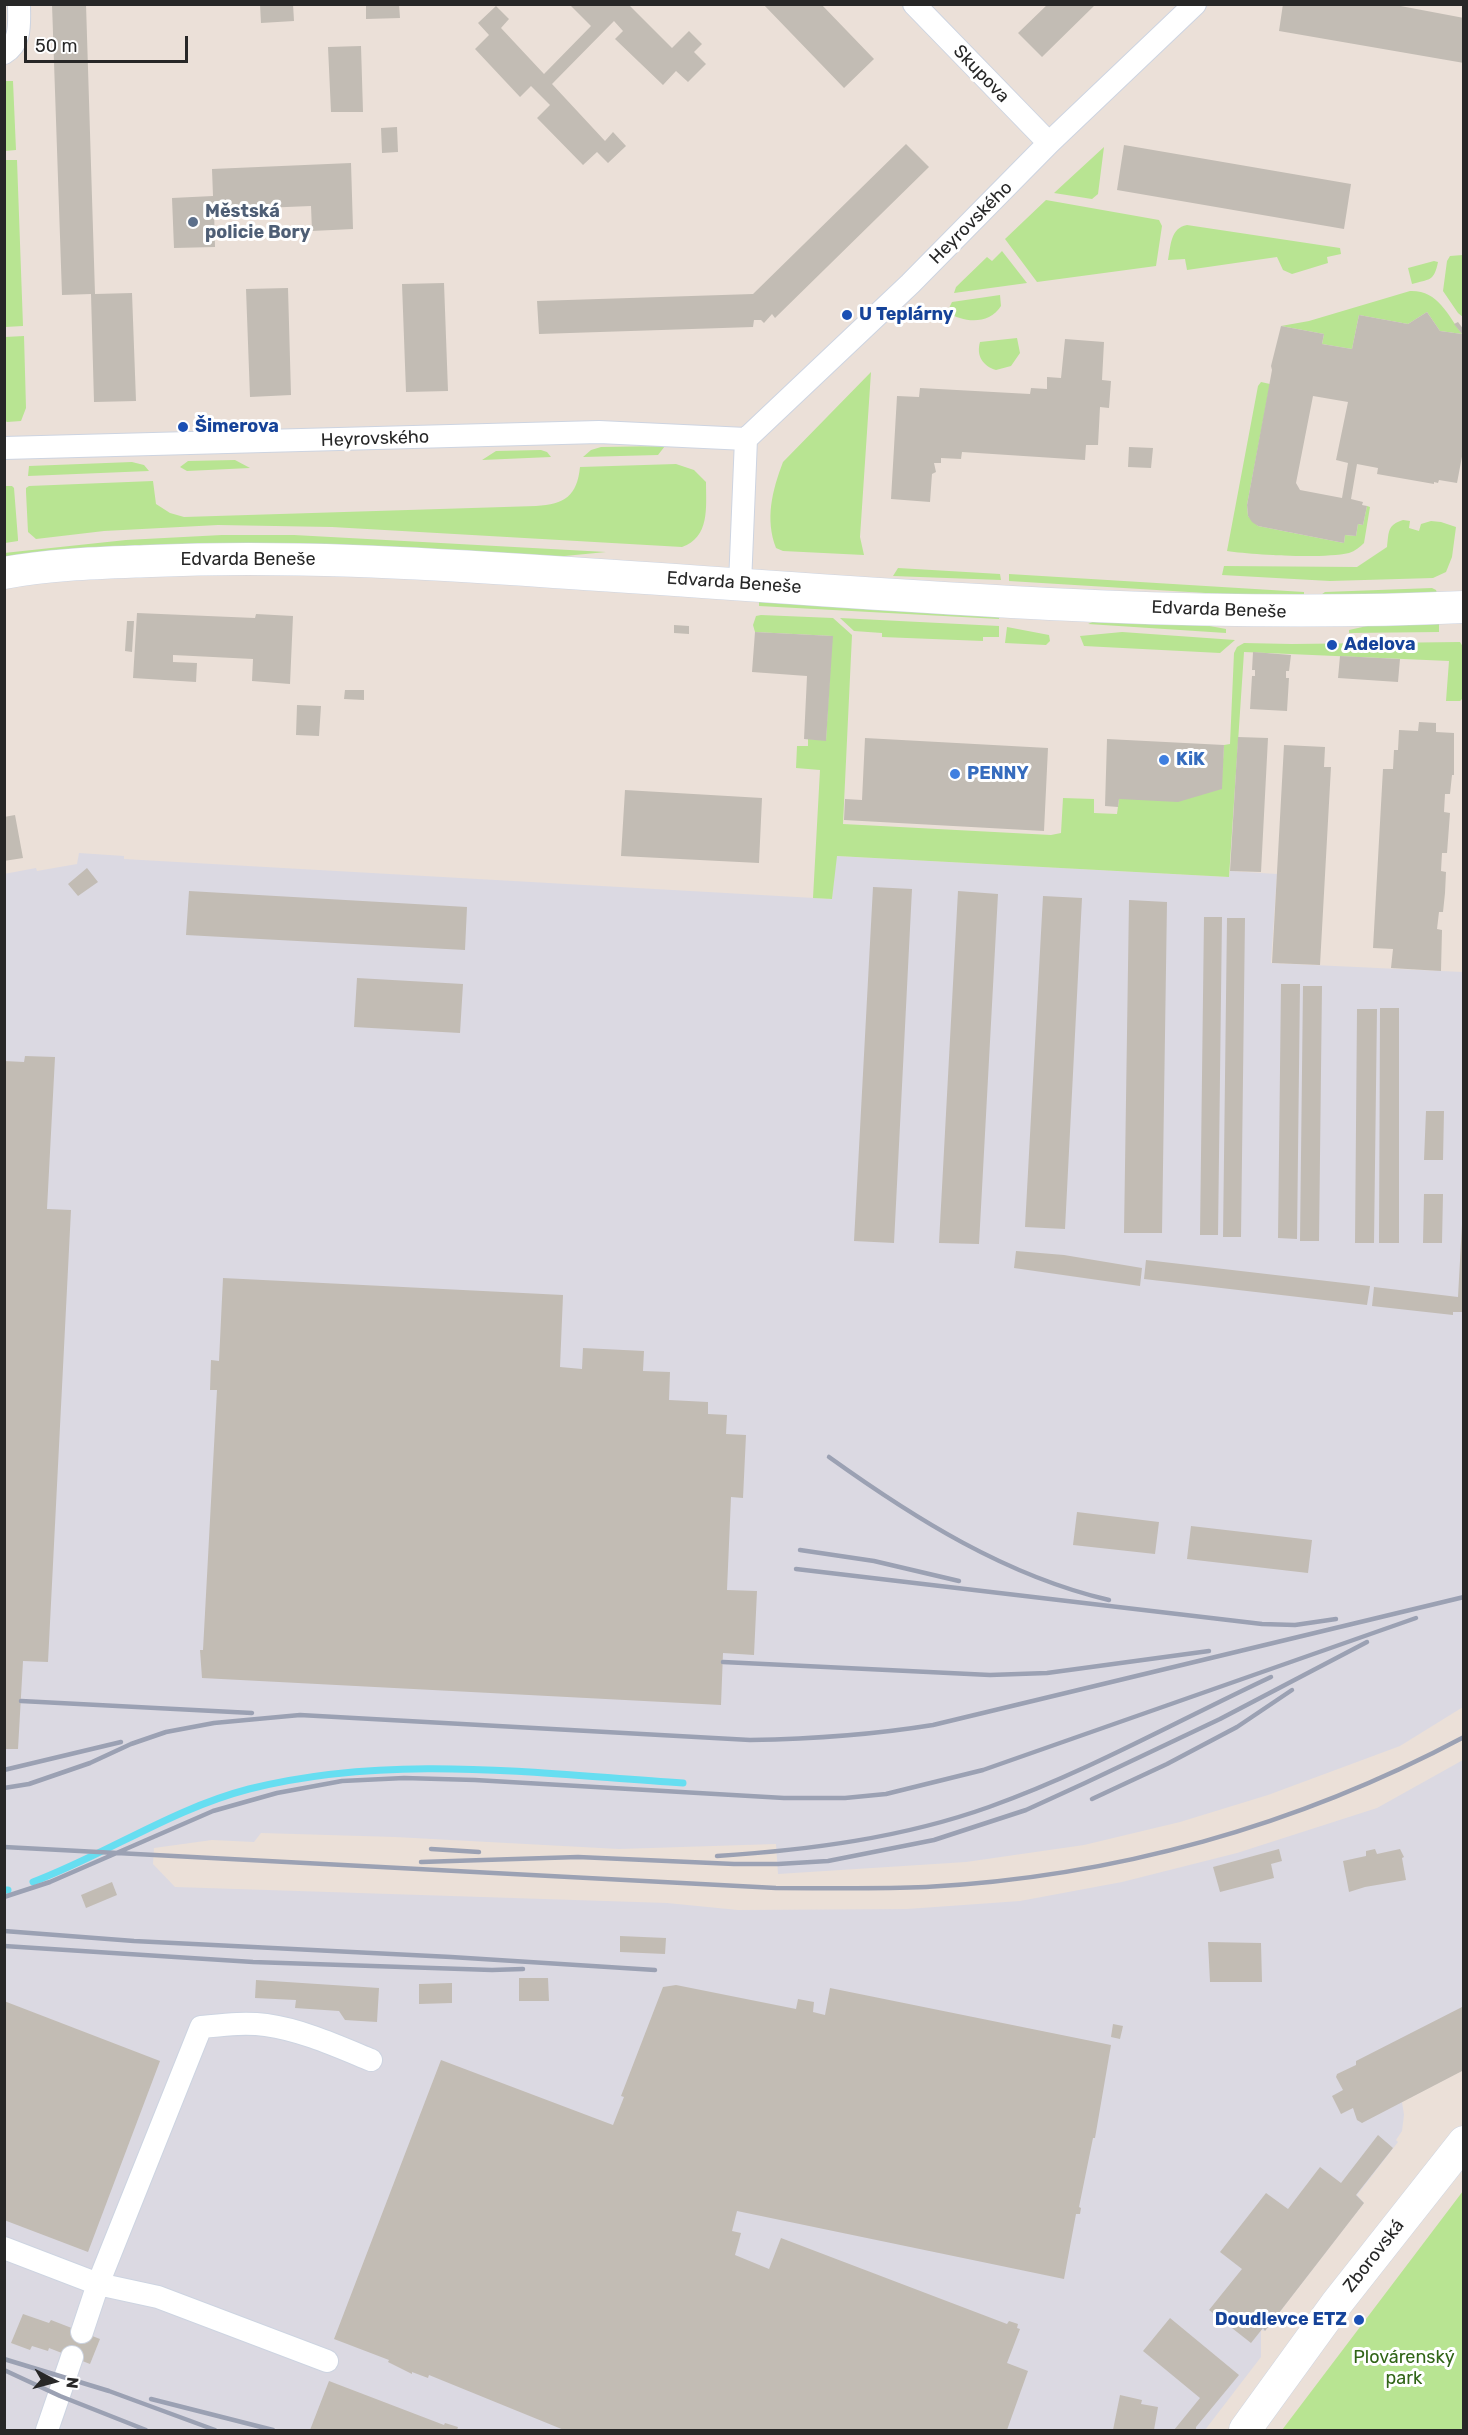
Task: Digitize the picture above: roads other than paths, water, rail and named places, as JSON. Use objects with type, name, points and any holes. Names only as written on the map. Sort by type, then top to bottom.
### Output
[{"type":"street","name":"Skupova","points":[[914,4],[1049,142]]},
{"type":"street","name":"Heyrovského","points":[[4,448],[599,432],[746,439],[910,284],[1049,142],[1195,4]]},
{"type":"street","points":[[4,53],[12,48],[17,39],[19,15]]},
{"type":"street","points":[[740,584],[746,439]]},
{"type":"street","name":"Edvarda Beneše","points":[[4,573],[45,566],[230,558],[395,562],[1065,605],[1309,612],[1464,607]]},
{"type":"street","points":[[82,2332],[98,2284],[201,2027],[235,2024],[288,2029],[371,2060]]},
{"type":"street","name":"Zborovská","points":[[1245,2430],[1337,2303],[1464,2142]]},
{"type":"street","points":[[4,2248],[98,2284],[158,2297],[327,2361]]},
{"type":"street","points":[[48,2430],[72,2357]]},
{"type":"waterway","points":[[33,1882],[193,1808],[249,1789],[303,1778],[357,1772],[465,1769],[683,1783]]},
{"type":"railway","points":[[829,1457],[894,1502],[962,1542],[1034,1576],[1109,1600]]},
{"type":"railway","points":[[800,1550],[874,1561],[959,1581]]},
{"type":"railway","points":[[796,1569],[1262,1624],[1295,1625],[1336,1619]]},
{"type":"railway","points":[[4,1788],[29,1784],[90,1763],[131,1744],[166,1732],[214,1723],[300,1715],[750,1740],[841,1736],[933,1725],[1464,1597]]},
{"type":"railway","points":[[4,1897],[50,1882],[213,1811],[277,1793],[342,1781],[404,1778],[475,1780],[784,1798],[845,1798],[886,1794],[983,1770],[1416,1618]]},
{"type":"railway","points":[[421,1862],[578,1857],[778,1864],[828,1861],[934,1840],[1026,1810],[1220,1719],[1367,1642]]},
{"type":"railway","points":[[723,1662],[990,1675],[1047,1673],[1209,1651]]},
{"type":"railway","points":[[717,1856],[855,1841],[956,1818],[1061,1778],[1271,1677]]},
{"type":"railway","points":[[1092,1799],[1167,1764],[1237,1727],[1292,1690]]},
{"type":"railway","points":[[21,1701],[252,1713]]},
{"type":"railway","points":[[4,1847],[776,1888],[926,1887],[1066,1872],[1135,1859],[1203,1842],[1336,1797],[1401,1769],[1464,1737]]},
{"type":"railway","points":[[4,1770],[121,1742]]},
{"type":"railway","points":[[431,1849],[479,1852]]},
{"type":"railway","points":[[4,1931],[134,1941],[655,1970]]},
{"type":"railway","points":[[4,1946],[253,1962],[492,1970],[523,1969]]},
{"type":"railway","points":[[4,2359],[109,2391],[215,2430]]},
{"type":"railway","points":[[4,2370],[60,2396],[146,2430]]},
{"type":"railway","points":[[151,2399],[273,2430]]},
{"type":"place","name":"Městská policie Bory","points":[[193,222]]},
{"type":"place","name":"U Teplárny","points":[[847,315]]},
{"type":"place","name":"Šimerova","points":[[183,427]]},
{"type":"place","name":"Adelova","points":[[1332,645]]},
{"type":"place","name":"KiK","points":[[1164,760]]},
{"type":"place","name":"PENNY","points":[[955,774]]},
{"type":"place","name":"Doudlevce ETZ","points":[[1359,2320]]},
{"type":"park label","name":"Plovárenský park","points":[[1404,2368]]}]
